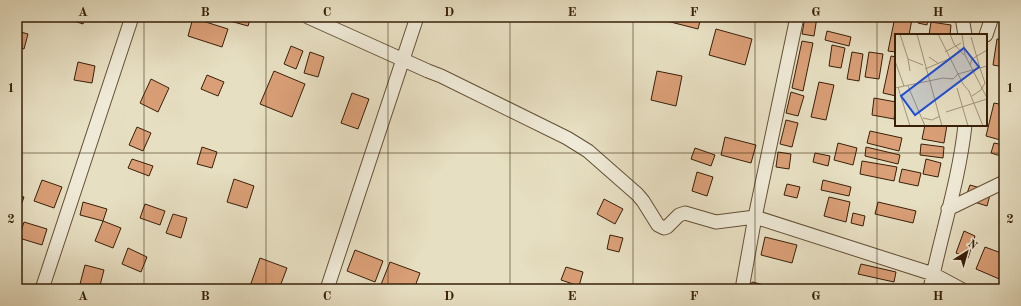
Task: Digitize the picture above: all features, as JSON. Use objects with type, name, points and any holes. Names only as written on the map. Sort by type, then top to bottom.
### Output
[{"type":"street","points":[[42,289],[132,17]]},
{"type":"street","points":[[308,17],[441,76],[567,138],[588,151],[637,194],[658,225],[661,227],[667,227],[679,215],[685,213],[716,222],[755,216],[933,274],[961,289]]},
{"type":"street","points":[[327,289],[417,17]]},
{"type":"street","points":[[742,289],[755,216],[797,17]]},
{"type":"street","points":[[962,17],[965,34]]},
{"type":"street","points":[[986,34],[992,17]]},
{"type":"street","points":[[930,289],[959,166],[965,126]]},
{"type":"street","points":[[948,209],[1004,182]]},
{"type":"building","points":[[68,17],[85,17],[83,24],[68,19]]},
{"type":"building","points":[[231,17],[251,17],[248,26],[230,21]]},
{"type":"building","points":[[651,17],[701,17],[698,29]]},
{"type":"building","points":[[805,17],[817,17],[814,36],[802,34]]},
{"type":"building","points":[[895,17],[912,19],[909,34],[895,34],[895,52],[888,51]]},
{"type":"building","points":[[919,17],[928,17],[927,25],[918,23]]},
{"type":"building","points":[[193,18],[228,29],[222,47],[188,36]]},
{"type":"building","points":[[931,22],[951,25],[950,34],[929,34]]},
{"type":"building","points":[[716,29],[752,39],[745,65],[709,55]]},
{"type":"building","points":[[17,31],[28,34],[24,49],[17,47]]},
{"type":"building","points":[[827,31],[851,37],[849,46],[825,40]]},
{"type":"building","points":[[997,39],[1004,40],[1004,67],[993,65]]},
{"type":"building","points":[[802,41],[813,43],[803,91],[792,88]]},
{"type":"building","points":[[832,45],[845,48],[841,68],[829,66]]},
{"type":"building","points":[[291,46],[303,51],[296,69],[284,64]]},
{"type":"building","points":[[310,52],[324,57],[318,77],[304,73]]},
{"type":"building","points":[[852,52],[863,54],[859,81],[847,79]]},
{"type":"building","points":[[869,52],[883,54],[879,79],[865,77]]},
{"type":"building","points":[[891,56],[895,57],[895,96],[883,93]]},
{"type":"building","points":[[78,62],[95,66],[92,83],[74,80]]},
{"type":"building","points":[[274,71],[305,84],[292,117],[260,104]]},
{"type":"building","points":[[657,71],[682,76],[676,106],[651,100]]},
{"type":"building","points":[[207,75],[224,82],[218,96],[201,89]]},
{"type":"building","points":[[151,79],[169,88],[158,112],[140,103]]},
{"type":"building","points":[[17,80],[21,82],[17,96]]},
{"type":"building","points":[[819,82],[834,85],[826,120],[811,117]]},
{"type":"building","points":[[791,92],[804,96],[798,116],[786,113]]},
{"type":"building","points":[[352,93],[369,99],[358,129],[341,123]]},
{"type":"building","points":[[874,98],[895,102],[894,119],[872,115]]},
{"type":"building","points":[[994,103],[1004,105],[1004,141],[986,136]]},
{"type":"building","points":[[786,120],[798,123],[792,147],[780,144]]},
{"type":"building","points":[[925,126],[947,126],[944,143],[922,139]]},
{"type":"building","points":[[137,127],[151,133],[143,151],[129,145]]},
{"type":"building","points":[[870,131],[902,138],[899,151],[867,143]]},
{"type":"building","points":[[725,137],[756,145],[751,163],[721,155]]},
{"type":"building","points":[[838,143],[857,148],[853,165],[834,160]]},
{"type":"building","points":[[994,143],[1004,145],[1004,157],[991,153]]},
{"type":"building","points":[[921,144],[944,147],[943,158],[920,155]]},
{"type":"building","points":[[202,147],[217,152],[212,168],[197,164]]},
{"type":"building","points":[[866,147],[900,155],[898,164],[865,156]]},
{"type":"building","points":[[695,148],[715,155],[711,166],[691,159]]},
{"type":"building","points":[[778,152],[791,154],[789,169],[776,167]]},
{"type":"building","points":[[815,153],[830,156],[828,166],[813,162]]},
{"type":"building","points":[[132,159],[153,166],[149,176],[128,168]]},
{"type":"building","points":[[926,159],[941,163],[938,177],[923,174]]},
{"type":"building","points":[[862,161],[897,167],[894,181],[860,174]]},
{"type":"building","points":[[902,169],[921,173],[918,186],[899,182]]},
{"type":"building","points":[[697,172],[713,177],[707,196],[692,191]]},
{"type":"building","points":[[234,179],[254,186],[247,208],[227,202]]},
{"type":"building","points":[[42,180],[62,187],[54,208],[34,201]]},
{"type":"building","points":[[823,180],[851,187],[849,196],[821,190]]},
{"type":"building","points":[[787,184],[800,187],[797,198],[784,195]]},
{"type":"building","points":[[970,185],[991,191],[987,206],[965,199]]},
{"type":"building","points":[[17,195],[24,197],[18,214],[17,213]]},
{"type":"building","points":[[829,197],[850,202],[846,222],[824,216]]},
{"type":"building","points":[[604,199],[623,209],[615,224],[597,214]]},
{"type":"building","points":[[83,202],[107,209],[103,221],[80,215]]},
{"type":"building","points":[[878,202],[916,211],[913,223],[875,214]]},
{"type":"building","points":[[145,204],[165,211],[160,225],[140,218]]},
{"type":"building","points":[[853,213],[865,216],[863,226],[851,223]]},
{"type":"building","points":[[173,214],[187,218],[181,238],[166,233]]},
{"type":"building","points":[[103,221],[121,228],[113,248],[95,241]]},
{"type":"building","points":[[24,222],[47,229],[42,245],[19,238]]},
{"type":"building","points":[[964,231],[975,236],[968,258],[956,253]]},
{"type":"building","points":[[610,235],[623,238],[619,252],[607,249]]},
{"type":"building","points":[[765,237],[797,245],[792,263],[761,255]]},
{"type":"building","points":[[985,247],[1004,254],[1004,281],[976,269]]},
{"type":"building","points":[[128,248],[147,257],[141,272],[122,264]]},
{"type":"building","points":[[355,250],[383,261],[375,282],[347,271]]},
{"type":"building","points":[[260,258],[287,268],[279,289],[249,289]]},
{"type":"building","points":[[390,262],[420,273],[414,289],[386,289],[380,287]]},
{"type":"building","points":[[861,264],[896,272],[894,282],[858,274]]},
{"type":"building","points":[[85,265],[104,270],[99,289],[80,284]]},
{"type":"building","points":[[566,267],[583,272],[579,286],[561,280]]},
{"type":"building","points":[[17,278],[21,279],[18,289],[17,289]]},
{"type":"building","points":[[752,282],[769,286],[768,289],[750,289]]},
{"type":"building","points":[[844,284],[866,289],[843,289]]}]
